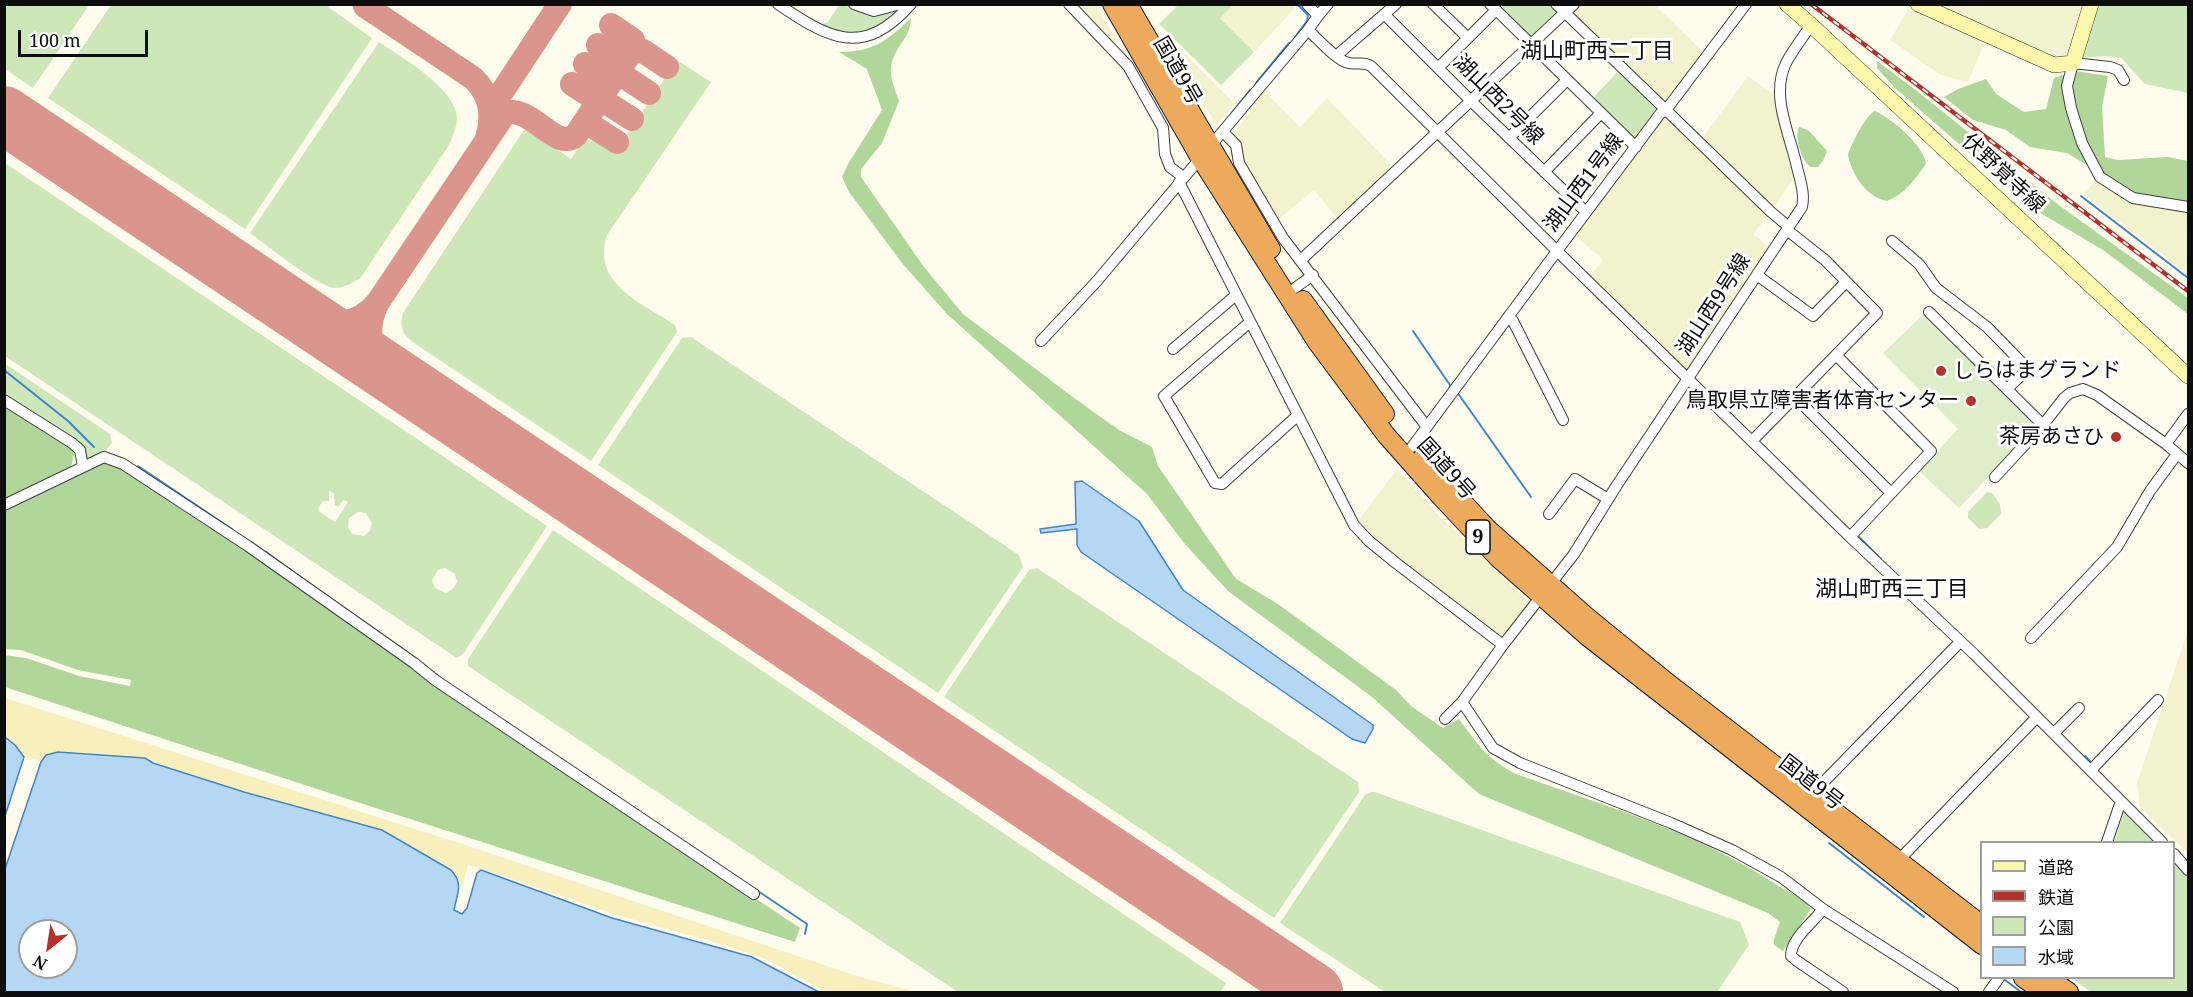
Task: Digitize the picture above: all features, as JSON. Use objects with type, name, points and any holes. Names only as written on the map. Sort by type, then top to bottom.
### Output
[{"type":"highway","name":"国道9号","points":[[1112,4],[1205,152],[1354,372],[1412,447],[1544,591],[1647,685],[1980,943]]},
{"type":"highway","name":"国道9号","points":[[1128,4],[1205,152],[1316,341],[1380,428],[1498,558],[1646,666],[1980,923]]},
{"type":"highway","points":[[2028,979],[2056,985]]},
{"type":"main road","name":"伏野覚寺線","points":[[1787,4],[2188,376]]},
{"type":"main road","points":[[1918,4],[2054,65],[2073,63],[2091,4]]},
{"type":"street","points":[[778,4],[821,32],[850,38],[869,35],[884,28],[902,15],[911,4]]},
{"type":"street","points":[[854,4],[874,11],[901,4]]},
{"type":"street","points":[[1069,4],[1128,66],[1163,128],[1165,154],[1170,167],[1181,180],[1236,295],[1354,525],[1382,552],[1503,645]]},
{"type":"street","points":[[1307,4],[1318,16]]},
{"type":"street","points":[[1041,341],[1097,281],[1328,4]]},
{"type":"street","points":[[1336,56],[1396,4]]},
{"type":"street","points":[[1433,4],[1468,38]]},
{"type":"street","points":[[1556,4],[1788,229],[1825,260],[1877,314],[1752,441]]},
{"type":"street","points":[[1301,260],[1574,4]]},
{"type":"street","name":"湖山西1号線","points":[[1308,30],[1336,56],[1349,63],[1362,62],[1371,66],[1557,251],[1746,4]]},
{"type":"street","points":[[1438,68],[1468,38],[1493,7],[1636,147]]},
{"type":"street","name":"湖山西2号線","points":[[1384,14],[1586,212]]},
{"type":"street","name":"湖山西9号線","points":[[1445,719],[1462,702],[1574,554],[1802,207],[1804,197],[1795,154],[1782,114],[1780,81],[1786,64],[1811,25]]},
{"type":"street","points":[[2124,80],[2118,70],[2110,67],[2073,63],[2067,86],[2071,108],[2077,129],[2096,173],[2133,198],[2188,207]]},
{"type":"street","points":[[1509,138],[1567,80]]},
{"type":"street","points":[[1544,172],[1601,113]]},
{"type":"street","points":[[1223,132],[1236,145],[1239,163],[1283,238],[1427,427]]},
{"type":"street","points":[[1892,240],[1919,264],[1936,288],[1987,327],[2028,369],[2007,389]]},
{"type":"street","points":[[1412,447],[1557,251],[2054,733],[2160,841]]},
{"type":"street","points":[[1295,288],[1313,275]]},
{"type":"street","points":[[1757,275],[1813,316],[1846,282]]},
{"type":"street","points":[[1173,349],[1236,295]]},
{"type":"street","points":[[1929,312],[2043,425]]},
{"type":"street","points":[[1508,317],[1513,321],[1563,420]]},
{"type":"street","points":[[1250,322],[1164,396],[1215,483],[1222,484],[1297,416]]},
{"type":"street","points":[[1836,356],[1930,452],[1850,537]]},
{"type":"street","points":[[1995,477],[2070,393],[2083,389],[2097,395],[2166,444],[2188,463]]},
{"type":"street","points":[[1795,398],[1891,493]]},
{"type":"street","points":[[4,400],[72,443],[80,450],[83,467]]},
{"type":"street","points":[[2166,444],[2188,414]]},
{"type":"street","points":[[2031,638],[2116,547],[2150,491],[2177,454]]},
{"type":"street","points":[[4,505],[104,457],[123,464],[156,484],[349,617],[435,680],[754,894]]},
{"type":"street","points":[[1549,514],[1575,479],[1608,499]]},
{"type":"street","points":[[1812,794],[1960,642]]},
{"type":"street","points":[[2091,770],[2158,700]]},
{"type":"street","points":[[1462,702],[1493,748],[1520,763],[1671,823],[1732,850],[1781,877],[1823,909],[1953,993]]},
{"type":"street","points":[[2054,733],[2079,708]]},
{"type":"street","points":[[1898,861],[2037,717]]},
{"type":"street","points":[[2108,841],[2121,801]]},
{"type":"street","points":[[2175,855],[2188,870]]},
{"type":"street","points":[[1823,909],[1795,942],[1791,949],[1791,956],[1843,993]]},
{"type":"street","points":[[1989,993],[1999,979]]},
{"type":"green space","points":[[1179,4],[1233,5],[1220,18],[1254,52],[1221,85],[1159,24]]},
{"type":"green space","points":[[1502,4],[1550,5],[1557,12],[1531,37],[1501,6]]},
{"type":"green space","points":[[4,5],[89,5],[33,88],[5,69]]},
{"type":"green space","points":[[111,5],[329,5],[328,7],[372,38],[245,229],[48,98]]},
{"type":"green space","points":[[839,5],[873,15],[900,10],[877,29],[850,35],[818,26],[828,22]]},
{"type":"green space","points":[[1073,5],[1095,5],[1116,38],[1112,42]]},
{"type":"green space","points":[[1233,5],[1292,5],[1295,8],[1254,52],[1220,18]]},
{"type":"green space","points":[[1582,5],[1655,5],[1705,54],[1666,105],[1571,14]]},
{"type":"green space","points":[[1936,5],[2086,5],[2072,53],[2057,60]]},
{"type":"green space","points":[[2097,5],[2188,5],[2188,93],[2145,84],[2121,58],[2105,56],[2082,58]]},
{"type":"green space","points":[[1909,8],[1985,41],[1968,82],[1941,75],[1890,40]]},
{"type":"green space","points":[[911,18],[906,36],[894,56],[891,67],[892,82],[899,101],[882,143],[861,169],[861,177],[924,267],[963,314],[1119,430],[1152,447],[1158,466],[1236,579],[1278,604],[1396,690],[1411,706],[1443,728],[1459,719],[1484,751],[1516,774],[1681,834],[1744,865],[1794,894],[1811,909],[1783,951],[1774,945],[1780,922],[1768,913],[1479,794],[1372,697],[1228,591],[1184,543],[1147,494],[947,314],[902,263],[849,192],[842,177],[882,110],[867,69],[839,52],[861,50],[879,44]]},
{"type":"green space","points":[[379,42],[422,71],[442,89],[455,109],[457,122],[449,145],[361,277],[346,286],[335,288],[305,273],[250,233]]},
{"type":"green space","points":[[1179,48],[1234,103],[1217,125],[1174,55]]},
{"type":"green space","points":[[677,60],[711,82],[607,235],[604,252],[606,267],[623,290],[675,325],[677,332],[591,461],[414,343],[403,330],[401,323],[403,313],[524,130],[529,130],[571,159],[581,144],[587,140],[595,142],[614,154]]},
{"type":"green space","points":[[1877,61],[2060,206],[2188,298],[2188,314],[2103,250],[2032,208],[1895,88],[1877,68]]},
{"type":"green space","points":[[1618,71],[1657,110],[1636,140],[1593,98]]},
{"type":"green space","points":[[2075,71],[2108,76],[2102,107],[2105,157],[2118,160],[2168,157],[2188,161],[2188,203],[2137,195],[2067,153],[2030,147],[2006,130],[1973,120],[1944,97],[1958,89],[1986,79],[1996,94],[2024,112],[2046,109],[2054,78]]},
{"type":"green space","points":[[1748,76],[1778,98],[1797,173],[1772,210],[1701,140]]},
{"type":"green space","points":[[1263,90],[1300,127],[1327,98],[1395,169],[1339,221],[1314,190],[1277,221],[1243,163],[1235,138],[1236,130],[1255,106],[1254,101]]},
{"type":"green space","points":[[1875,111],[1898,126],[1913,141],[1920,149],[1926,164],[1904,190],[1887,201],[1879,199],[1866,190],[1853,170],[1848,155],[1855,137]]},
{"type":"green space","points":[[1665,113],[1770,214],[1753,234],[1772,249],[1690,371],[1687,371],[1589,277],[1603,260],[1574,234]]},
{"type":"green space","points":[[1799,127],[1808,130],[1827,151],[1818,167],[1810,167],[1801,154],[1797,137]]},
{"type":"green space","points":[[5,163],[547,526],[463,654],[457,658],[5,356]],"holes":[[[329,490],[334,494],[335,505],[339,507],[343,500],[348,502],[335,522],[320,512],[318,508],[323,501],[329,501]],[[358,512],[366,513],[372,523],[370,531],[364,536],[352,534],[348,527],[349,518]],[[445,568],[455,574],[457,582],[453,589],[446,593],[435,588],[432,580],[438,570]]]},
{"type":"green space","points":[[2096,179],[2129,200],[2148,206],[2188,211],[2188,274],[2084,195]]},
{"type":"green space","name":"鳥取県立障害者体育センター","points":[[1925,313],[2037,425],[1959,508],[1919,471],[1958,429],[1883,353]]},
{"type":"green space","points":[[691,337],[1019,555],[1023,567],[938,693],[598,465],[682,338]]},
{"type":"green space","points":[[4,363],[110,434],[112,443],[102,455],[87,462],[81,449],[5,397]]},
{"type":"green space","points":[[5,404],[75,450],[70,471],[5,502]]},
{"type":"green space","points":[[101,461],[129,470],[800,928],[795,942],[5,687],[4,655],[26,658],[79,676],[130,686],[131,680],[78,670],[21,650],[5,649],[5,508]]},
{"type":"green space","points":[[1397,469],[1436,513],[1530,603],[1501,642],[1356,524]]},
{"type":"green space","points":[[1987,492],[1992,493],[2000,504],[2001,514],[1987,528],[1979,529],[1968,518],[1968,512]]},
{"type":"green space","points":[[553,530],[1226,983],[1220,992],[958,992],[468,666],[468,659]]},
{"type":"green space","points":[[1037,568],[1358,782],[1359,792],[1274,918],[944,697],[1029,570]]},
{"type":"green space","points":[[2188,630],[2188,853],[2140,807],[2137,783]]},
{"type":"green space","points":[[1371,792],[1740,922],[1749,945],[1717,992],[1385,992],[1280,923],[1365,795]]},
{"type":"green space","points":[[2125,809],[2157,841],[2114,841]]},
{"type":"green space","points":[[2175,859],[2188,873],[2188,992],[2091,992],[2073,979],[2175,979]]},
{"type":"sand","points":[[5,698],[465,845],[857,976],[916,992],[826,992],[766,959],[617,915],[488,871],[481,869],[477,873],[479,868],[468,865],[461,890],[459,880],[452,869],[382,829],[241,790],[153,762],[146,757],[59,751],[45,755],[40,761],[25,757],[5,736]]},
{"type":"water","points":[[1082,481],[1139,521],[1183,590],[1373,725],[1365,743],[1352,739],[1081,552],[1077,545],[1077,529],[1041,533],[1040,529],[1076,524],[1075,482]]},
{"type":"water","points":[[5,737],[24,757],[5,816]]},
{"type":"water","points":[[58,752],[145,758],[153,763],[244,792],[382,830],[451,870],[458,884],[454,910],[462,914],[467,908],[477,873],[481,870],[612,918],[752,957],[819,992],[5,992],[5,869],[41,762],[46,755]]},
{"type":"waterway","points":[[1295,37],[1307,21],[1308,15],[1297,4]]},
{"type":"waterway","points":[[1256,83],[1289,43]]},
{"type":"waterway","points":[[1231,114],[1250,90]]},
{"type":"waterway","points":[[2081,196],[2188,278]]},
{"type":"waterway","points":[[1413,331],[1452,388]]},
{"type":"waterway","points":[[4,370],[68,421],[94,447]]},
{"type":"waterway","points":[[1457,392],[1531,497]]},
{"type":"waterway","points":[[138,466],[232,529]]},
{"type":"waterway","points":[[1859,537],[1881,559]]},
{"type":"waterway","points":[[266,552],[303,579]]},
{"type":"waterway","points":[[2085,756],[2090,761]]},
{"type":"waterway","points":[[1829,843],[1924,917]]},
{"type":"waterway","points":[[758,891],[807,924],[805,934]]},
{"type":"waterway","points":[[2005,980],[2021,992]]},
{"type":"taxiway","points":[[491,119],[498,98],[560,4]]},
{"type":"taxiway","points":[[365,6],[479,84],[489,106],[490,122],[487,138]]},
{"type":"taxiway","points":[[611,25],[633,40],[635,46],[631,52]]},
{"type":"taxiway","points":[[598,45],[621,60],[622,66]]},
{"type":"taxiway","points":[[402,382],[384,365],[373,346],[370,326],[373,315],[378,302],[505,113],[515,112],[524,115],[552,134],[568,139],[576,135],[631,52],[643,51],[667,67]]},
{"type":"taxiway","points":[[585,64],[608,79],[609,85]]},
{"type":"taxiway","points":[[614,78],[625,77],[649,93]]},
{"type":"taxiway","points":[[572,84],[595,99],[596,106]]},
{"type":"taxiway","points":[[597,104],[607,103],[632,119]]},
{"type":"taxiway","points":[[583,125],[589,124],[617,142]]},
{"type":"taxiway","points":[[302,315],[323,322],[343,323],[361,316],[378,302]]},
{"type":"runway","points":[[4,115],[1314,992]]},
{"type":"railway","points":[[1811,4],[2188,291]]},
{"type":"place","name":"しらはまグランド","points":[[1941,371]]},
{"type":"place","name":"鳥取県立障害者体育センター","points":[[1971,401]]},
{"type":"place","name":"茶房あさひ","points":[[2116,437]]},
{"type":"district","name":"湖山町西二丁目","points":[[1597,52]]},
{"type":"district","name":"湖山町西三丁目","points":[[1892,590]]}]
